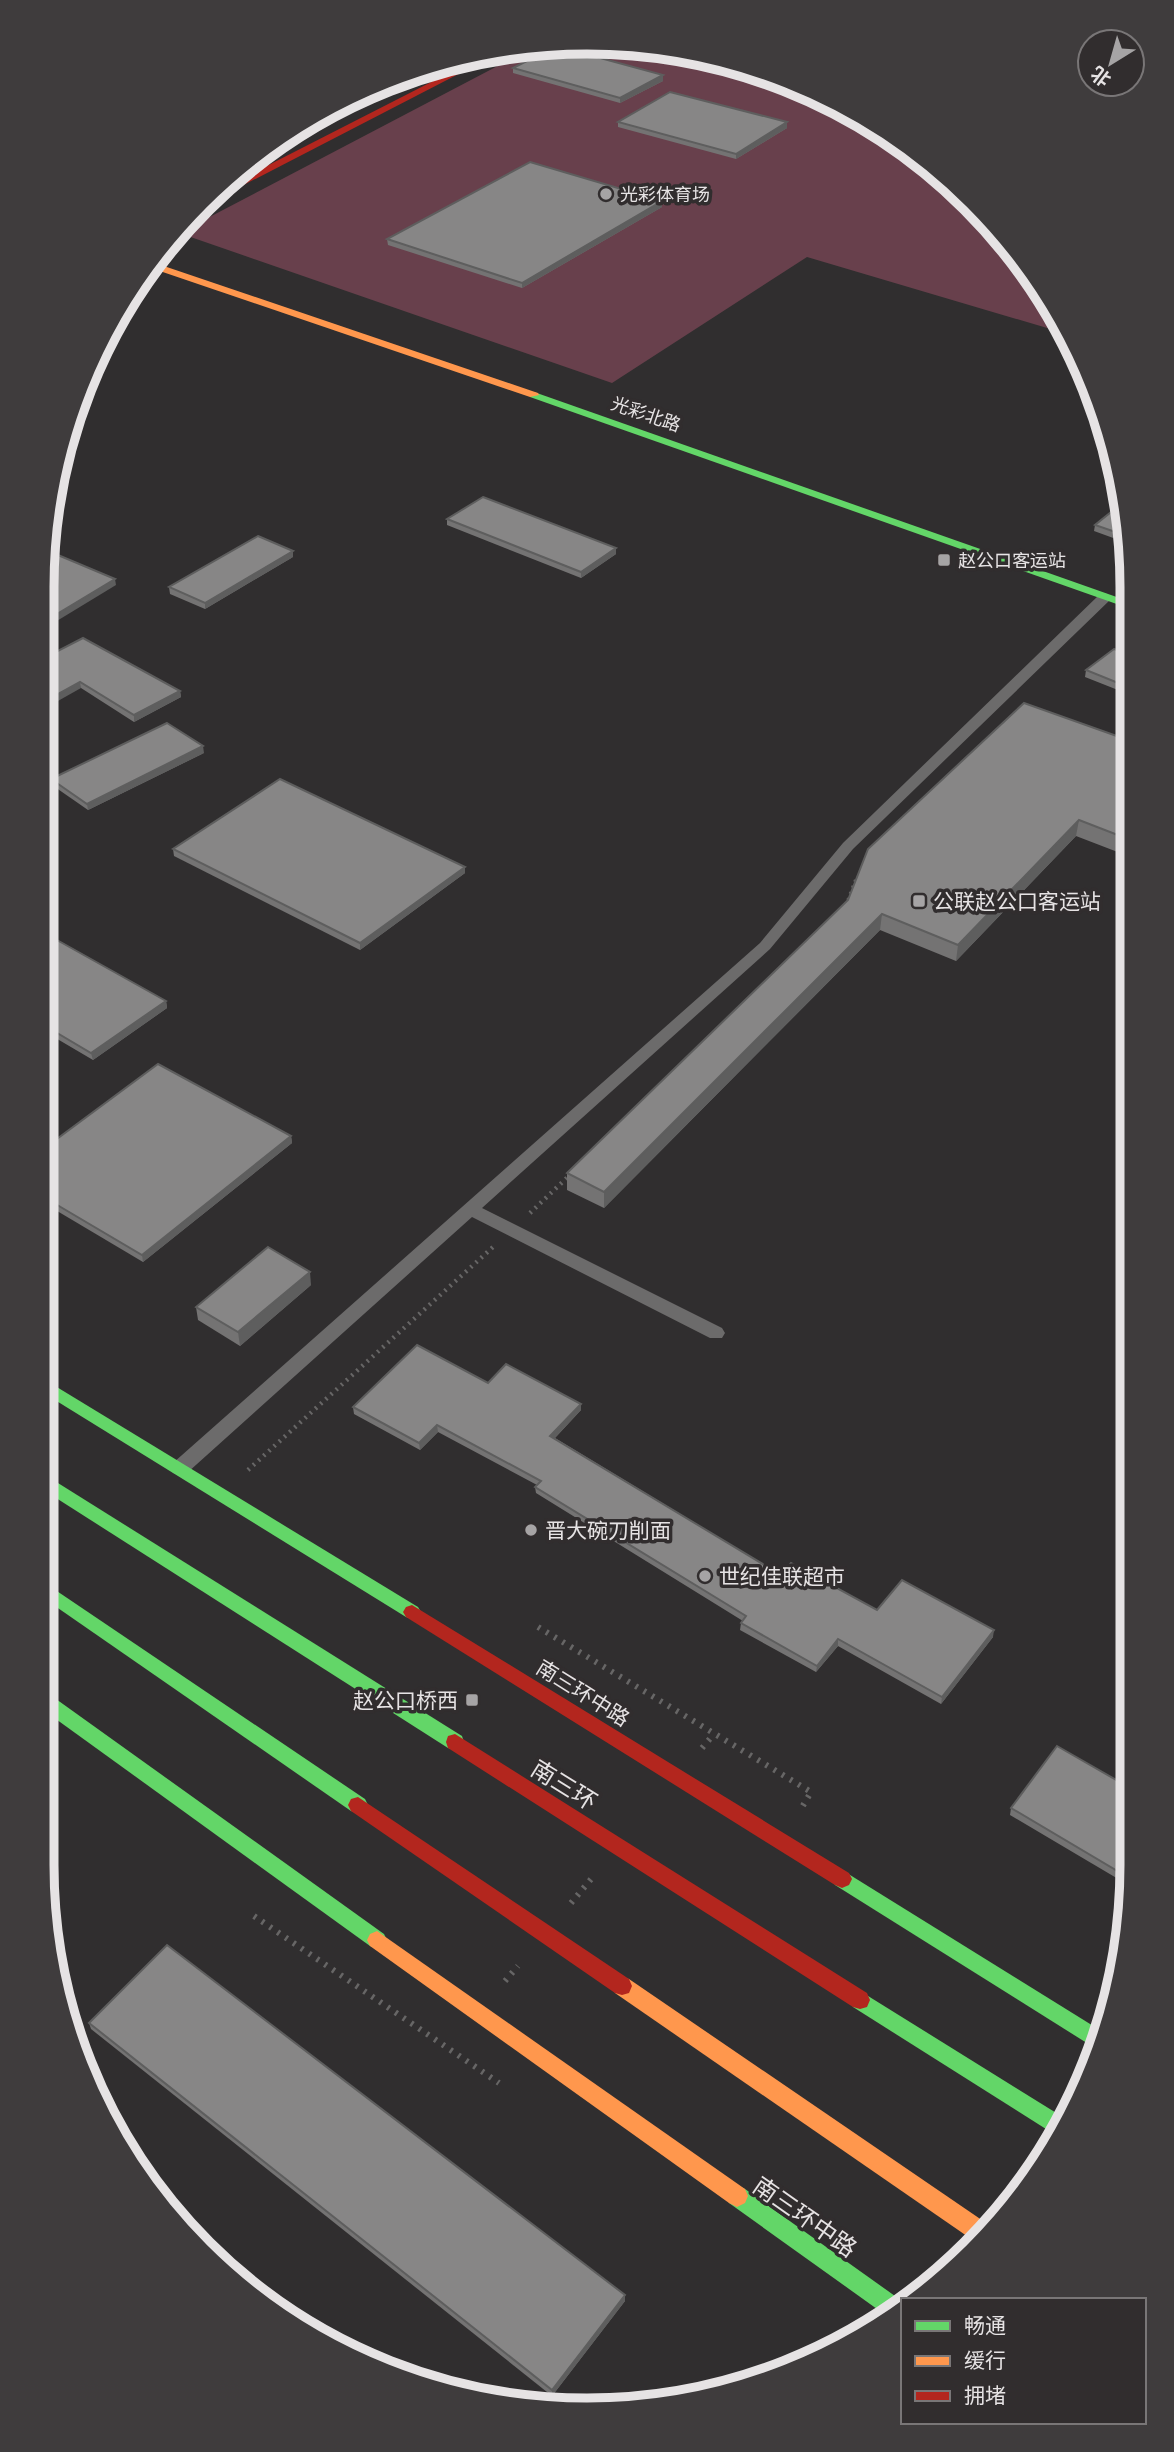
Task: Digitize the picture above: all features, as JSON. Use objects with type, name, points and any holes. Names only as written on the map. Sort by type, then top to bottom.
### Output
[{"type":"main road","points":[[237,185],[466,68]]},
{"type":"main road","name":"光彩北路","points":[[160,268],[502,384],[1120,602]]},
{"type":"main road","name":"南三环中路","points":[[54,1391],[1091,2035]]},
{"type":"main road","name":"南三环","points":[[54,1488],[1052,2123]]},
{"type":"main road","points":[[54,1596],[976,2229]]},
{"type":"main road","name":"南三环中路","points":[[54,1708],[586,2091],[889,2304]]},
{"type":"lane","points":[[180,1468],[765,946],[848,846],[1105,597]]},
{"type":"lane","points":[[470,1209],[716,1333]]},
{"type":"path","points":[[538,1627],[811,1792]]},
{"type":"path","points":[[698,1754],[714,1734]]},
{"type":"path","points":[[566,1909],[602,1867]]},
{"type":"path","points":[[254,1916],[501,2085]]},
{"type":"path","points":[[502,1984],[520,1963]]},
{"type":"path","points":[[448,2048],[457,2037]]},
{"type":"shaded area","name":"光彩体育场","points":[[587,54],[657,59],[725,72],[791,95],[823,109],[883,144],[938,186],[988,236],[1030,291],[1053,330],[807,257],[612,383],[186,236],[198,223],[509,60]]},
{"type":"building","points":[[586,54],[663,75],[620,98],[513,68],[534,57]]},
{"type":"building","points":[[670,92],[787,122],[736,154],[618,122]]},
{"type":"building","points":[[530,162],[662,201],[522,283],[387,239]]},
{"type":"building","points":[[483,497],[616,548],[581,572],[447,519]]},
{"type":"building","points":[[1114,510],[1117,532],[1095,525]]},
{"type":"building","points":[[258,536],[293,551],[205,603],[169,587]]},
{"type":"building","points":[[55,554],[115,579],[54,616]]},
{"type":"building","points":[[83,638],[180,691],[134,715],[80,682],[54,696],[54,653]]},
{"type":"building","points":[[1114,649],[1120,651],[1120,684],[1086,670]]},
{"type":"building","points":[[1024,703],[1120,737],[1120,836],[1079,820],[958,945],[882,914],[604,1192],[567,1173],[848,900],[868,849]]},
{"type":"building","points":[[167,723],[203,746],[87,804],[54,781],[54,778]]},
{"type":"building","points":[[280,779],[465,867],[360,943],[173,849]]},
{"type":"building","points":[[54,938],[166,1001],[91,1053],[54,1031]]},
{"type":"building","points":[[158,1064],[291,1136],[142,1255],[54,1203],[54,1141]]},
{"type":"building","points":[[268,1247],[310,1272],[238,1332],[196,1307]]},
{"type":"building","points":[[417,1345],[488,1383],[506,1364],[581,1404],[550,1436],[781,1575],[791,1563],[877,1610],[902,1580],[994,1630],[942,1697],[838,1639],[817,1666],[741,1623],[746,1616],[535,1487],[541,1481],[437,1425],[419,1443],[353,1407]]},
{"type":"building","points":[[1057,1746],[1120,1782],[1120,1872],[1011,1808]]},
{"type":"building","points":[[167,1945],[625,2295],[552,2390],[89,2023]]},
{"type":"traffic: fast","points":[[534,395],[1120,602]]},
{"type":"traffic: fast","points":[[54,1391],[412,1612]]},
{"type":"traffic: fast","points":[[54,1488],[455,1742]]},
{"type":"traffic: fast","points":[[54,1596],[358,1805]]},
{"type":"traffic: fast","points":[[54,1708],[377,1940]]},
{"type":"traffic: fast","points":[[842,1879],[1091,2035]]},
{"type":"traffic: fast","points":[[860,2000],[1053,2123]]},
{"type":"traffic: fast","points":[[737,2196],[889,2304]]},
{"type":"traffic: slow","points":[[160,268],[534,395]]},
{"type":"traffic: slow","points":[[377,1940],[737,2196]]},
{"type":"traffic: slow","points":[[622,1986],[976,2229]]},
{"type":"traffic: jam","points":[[237,185],[466,68]]},
{"type":"traffic: jam","points":[[412,1612],[842,1879]]},
{"type":"traffic: jam","points":[[455,1742],[860,2000]]},
{"type":"traffic: jam","points":[[358,1805],[622,1986]]},
{"type":"place","name":"光彩体育场","points":[[606,194]]},
{"type":"place","name":"赵公口客运站","points":[[944,560]]},
{"type":"place","name":"公联赵公口客运站","points":[[919,901]]},
{"type":"place","name":"晋大碗刀削面","points":[[531,1530]]},
{"type":"place","name":"世纪佳联超市","points":[[705,1576]]},
{"type":"place","name":"赵公口桥西","points":[[472,1700]]}]
